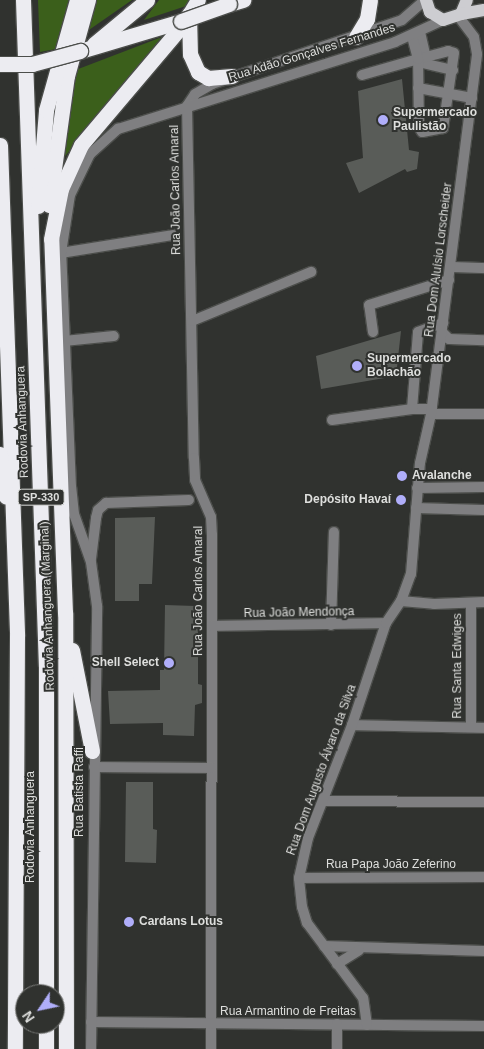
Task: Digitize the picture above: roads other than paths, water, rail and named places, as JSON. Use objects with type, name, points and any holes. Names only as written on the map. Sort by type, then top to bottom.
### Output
[{"type":"highway","name":"Rodovia Anhanguera","points":[[23,0],[46,667],[46,984]]},
{"type":"highway","points":[[34,298],[41,142],[54,73],[77,0]]},
{"type":"highway","points":[[51,239],[48,223],[57,132],[67,76],[88,0]]},
{"type":"highway","points":[[89,48],[113,31],[147,0]]},
{"type":"highway","name":"Rodovia Anhanguera (Marginal)","points":[[66,1049],[65,613],[51,239],[61,189],[81,145],[189,14],[198,0]]},
{"type":"highway","points":[[356,37],[367,19],[370,0]]},
{"type":"highway","points":[[0,64],[32,64],[89,48],[111,44],[236,2]]},
{"type":"highway","points":[[189,14],[190,54],[198,72],[208,78],[232,76]]},
{"type":"highway","name":"Rodovia Anhanguera","points":[[0,145],[17,636],[14,1044]]},
{"type":"highway","points":[[0,454],[17,636]]},
{"type":"highway","points":[[65,613],[92,751]]},
{"type":"highway","points":[[46,1034],[46,1049]]},
{"type":"main road","points":[[425,0],[430,12],[443,20],[484,10]]},
{"type":"main road","points":[[460,15],[467,0]]},
{"type":"street","name":"Rua Adão Gonçalves Fernandes","points":[[187,106],[202,89],[232,76],[356,37],[402,20],[425,0]]},
{"type":"street","name":"Rua Dom Aluísio Lorscheider","points":[[401,601],[411,574],[417,488],[431,412],[443,327],[477,48],[469,29],[460,15]]},
{"type":"street","name":"Rua Adão Gonçalves Fernandes","points":[[64,341],[61,253],[70,195],[90,154],[100,142],[118,129],[416,34],[443,20]]},
{"type":"street","points":[[362,75],[421,60],[454,53],[445,125],[422,132],[419,127],[418,88],[421,60],[416,34]]},
{"type":"street","points":[[421,60],[453,70]]},
{"type":"street","points":[[418,88],[472,95]]},
{"type":"street","name":"Rua João Carlos Amaral","points":[[187,106],[194,458],[196,480],[211,517],[211,1049]]},
{"type":"street","points":[[61,253],[174,234]]},
{"type":"street","points":[[450,267],[484,268]]},
{"type":"street","points":[[192,321],[311,272]]},
{"type":"street","points":[[373,332],[369,305],[449,280]]},
{"type":"street","points":[[412,409],[418,332],[443,327],[449,339],[484,340]]},
{"type":"street","points":[[64,341],[114,336]]},
{"type":"street","points":[[440,348],[456,340]]},
{"type":"street","name":"Rua Batista Raffi","points":[[64,341],[71,487],[80,537],[90,562],[97,606],[92,751],[94,767],[91,1049]]},
{"type":"street","points":[[332,420],[412,409],[431,412],[484,414]]},
{"type":"street","points":[[417,488],[484,487]]},
{"type":"street","points":[[90,562],[96,518],[106,503],[189,500]]},
{"type":"street","points":[[416,508],[484,510]]},
{"type":"street","points":[[331,626],[334,532]]},
{"type":"street","points":[[401,601],[470,604],[484,602]]},
{"type":"street","name":"Rua Dom Augusto Álvaro da Silva","points":[[368,1025],[363,998],[307,923],[302,907],[299,878],[308,838],[352,725],[386,623],[401,601]]},
{"type":"street","name":"Rua Santa Edwiges","points":[[470,604],[471,727]]},
{"type":"street","name":"Rua João Mendonça","points":[[212,626],[331,626],[386,623]]},
{"type":"street","points":[[352,725],[484,728]]},
{"type":"street","points":[[94,767],[212,768]]},
{"type":"street","points":[[324,801],[484,802]]},
{"type":"street","name":"Rua Papa João Zeferino","points":[[299,878],[484,877]]},
{"type":"street","points":[[324,946],[361,950],[484,950]]},
{"type":"street","points":[[337,964],[361,950]]},
{"type":"street","name":"Rua Armantino de Freitas","points":[[91,1022],[484,1026]]},
{"type":"street","points":[[337,1024],[337,1049]]},
{"type":"place","name":"Supermercado Paulistão","points":[[383,120]]},
{"type":"place","name":"Supermercado Bolachão","points":[[357,366]]},
{"type":"place","name":"Avalanche","points":[[402,476]]},
{"type":"place","name":"Depósito Havaí","points":[[401,500]]},
{"type":"place","name":"Shell Select","points":[[169,663]]},
{"type":"place","name":"Cardans Lotus","points":[[129,922]]}]
